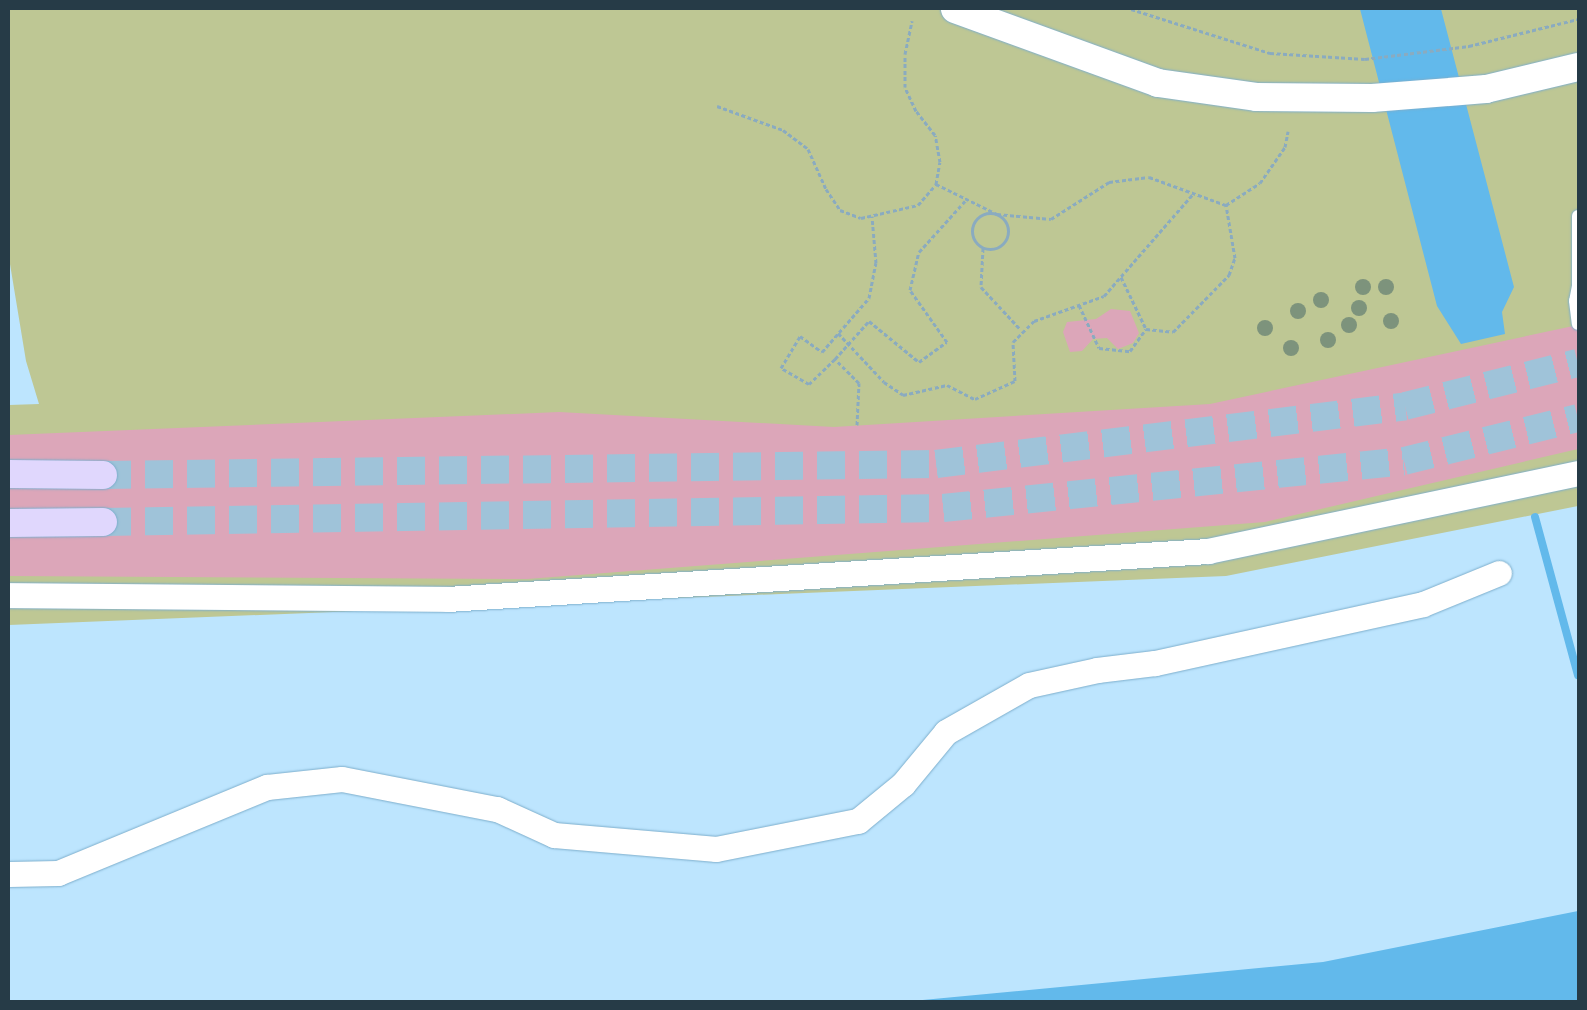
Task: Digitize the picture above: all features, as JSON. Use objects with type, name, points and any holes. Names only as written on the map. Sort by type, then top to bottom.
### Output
[{"type":"main road","points":[[9,474],[102,475]]},
{"type":"main road","points":[[9,523],[103,522]]},
{"type":"street","points":[[955,9],[1158,83],[1256,97],[1372,98],[1486,89],[1578,68]]},
{"type":"street","points":[[9,595],[446,599],[1208,551],[1578,473]]},
{"type":"street","points":[[9,874],[58,873],[267,787],[342,778],[497,809],[554,835],[716,849],[858,821],[903,784],[946,732],[1029,685],[1097,670],[1155,663],[1423,604],[1499,573]]},
{"type":"lane","points":[[1578,216],[1578,285],[1575,301],[1578,324]]},
{"type":"path","points":[[1131,9],[1270,53],[1365,59],[1469,46],[1578,19]]},
{"type":"path","points":[[717,106],[784,130],[808,149],[826,189],[840,210],[861,218],[918,205],[936,184],[940,162],[935,134],[916,111],[904,87],[905,54],[912,21]]},
{"type":"path","points":[[1226,205],[1260,182],[1285,148],[1288,131]]},
{"type":"path","points":[[936,184],[997,214],[1006,223],[1008,235],[1006,241],[996,249],[983,248],[974,241],[973,224],[976,219],[986,213],[997,214],[1051,220],[1109,182],[1149,177],[1226,205]]},
{"type":"path","points":[[838,333],[884,382],[903,395],[946,385],[975,399],[1015,381],[1013,342],[1034,321],[1104,296],[1194,193]]},
{"type":"path","points":[[872,216],[876,263],[868,298],[822,352],[800,336],[781,368],[808,384],[869,321],[919,362],[947,342],[910,290],[919,252],[966,200]]},
{"type":"path","points":[[1146,330],[1173,332],[1229,275],[1235,258],[1226,205]]},
{"type":"path","points":[[983,248],[981,287],[1020,329]]},
{"type":"path","points":[[1120,277],[1146,330]]},
{"type":"path","points":[[1079,305],[1099,348],[1130,351],[1146,330]]},
{"type":"path","points":[[834,359],[859,383],[857,426]]},
{"type":"green space","points":[[9,9],[1578,9],[1578,506],[1226,576],[9,625],[9,405],[39,404],[26,361],[9,258]]},
{"type":"water","points":[[1360,9],[1441,9],[1514,287],[1502,312],[1505,334],[1461,344],[1437,306]]},
{"type":"water","points":[[1578,911],[1578,1001],[912,1001],[1323,962]]},
{"type":"building","points":[[1111,309],[1130,311],[1139,333],[1133,343],[1118,349],[1107,338],[1093,339],[1082,351],[1070,352],[1063,332],[1067,322],[1096,319]]},
{"type":"building","points":[[1578,325],[1578,449],[1265,522],[527,579],[9,576],[9,435],[559,412],[834,427],[1210,404]]},
{"type":"waterway","points":[[1535,517],[1578,675]]},
{"type":"tunnel","points":[[103,475],[936,464],[1405,406],[1578,363]]},
{"type":"tunnel","points":[[103,522],[943,508],[1404,461],[1578,418]]}]
